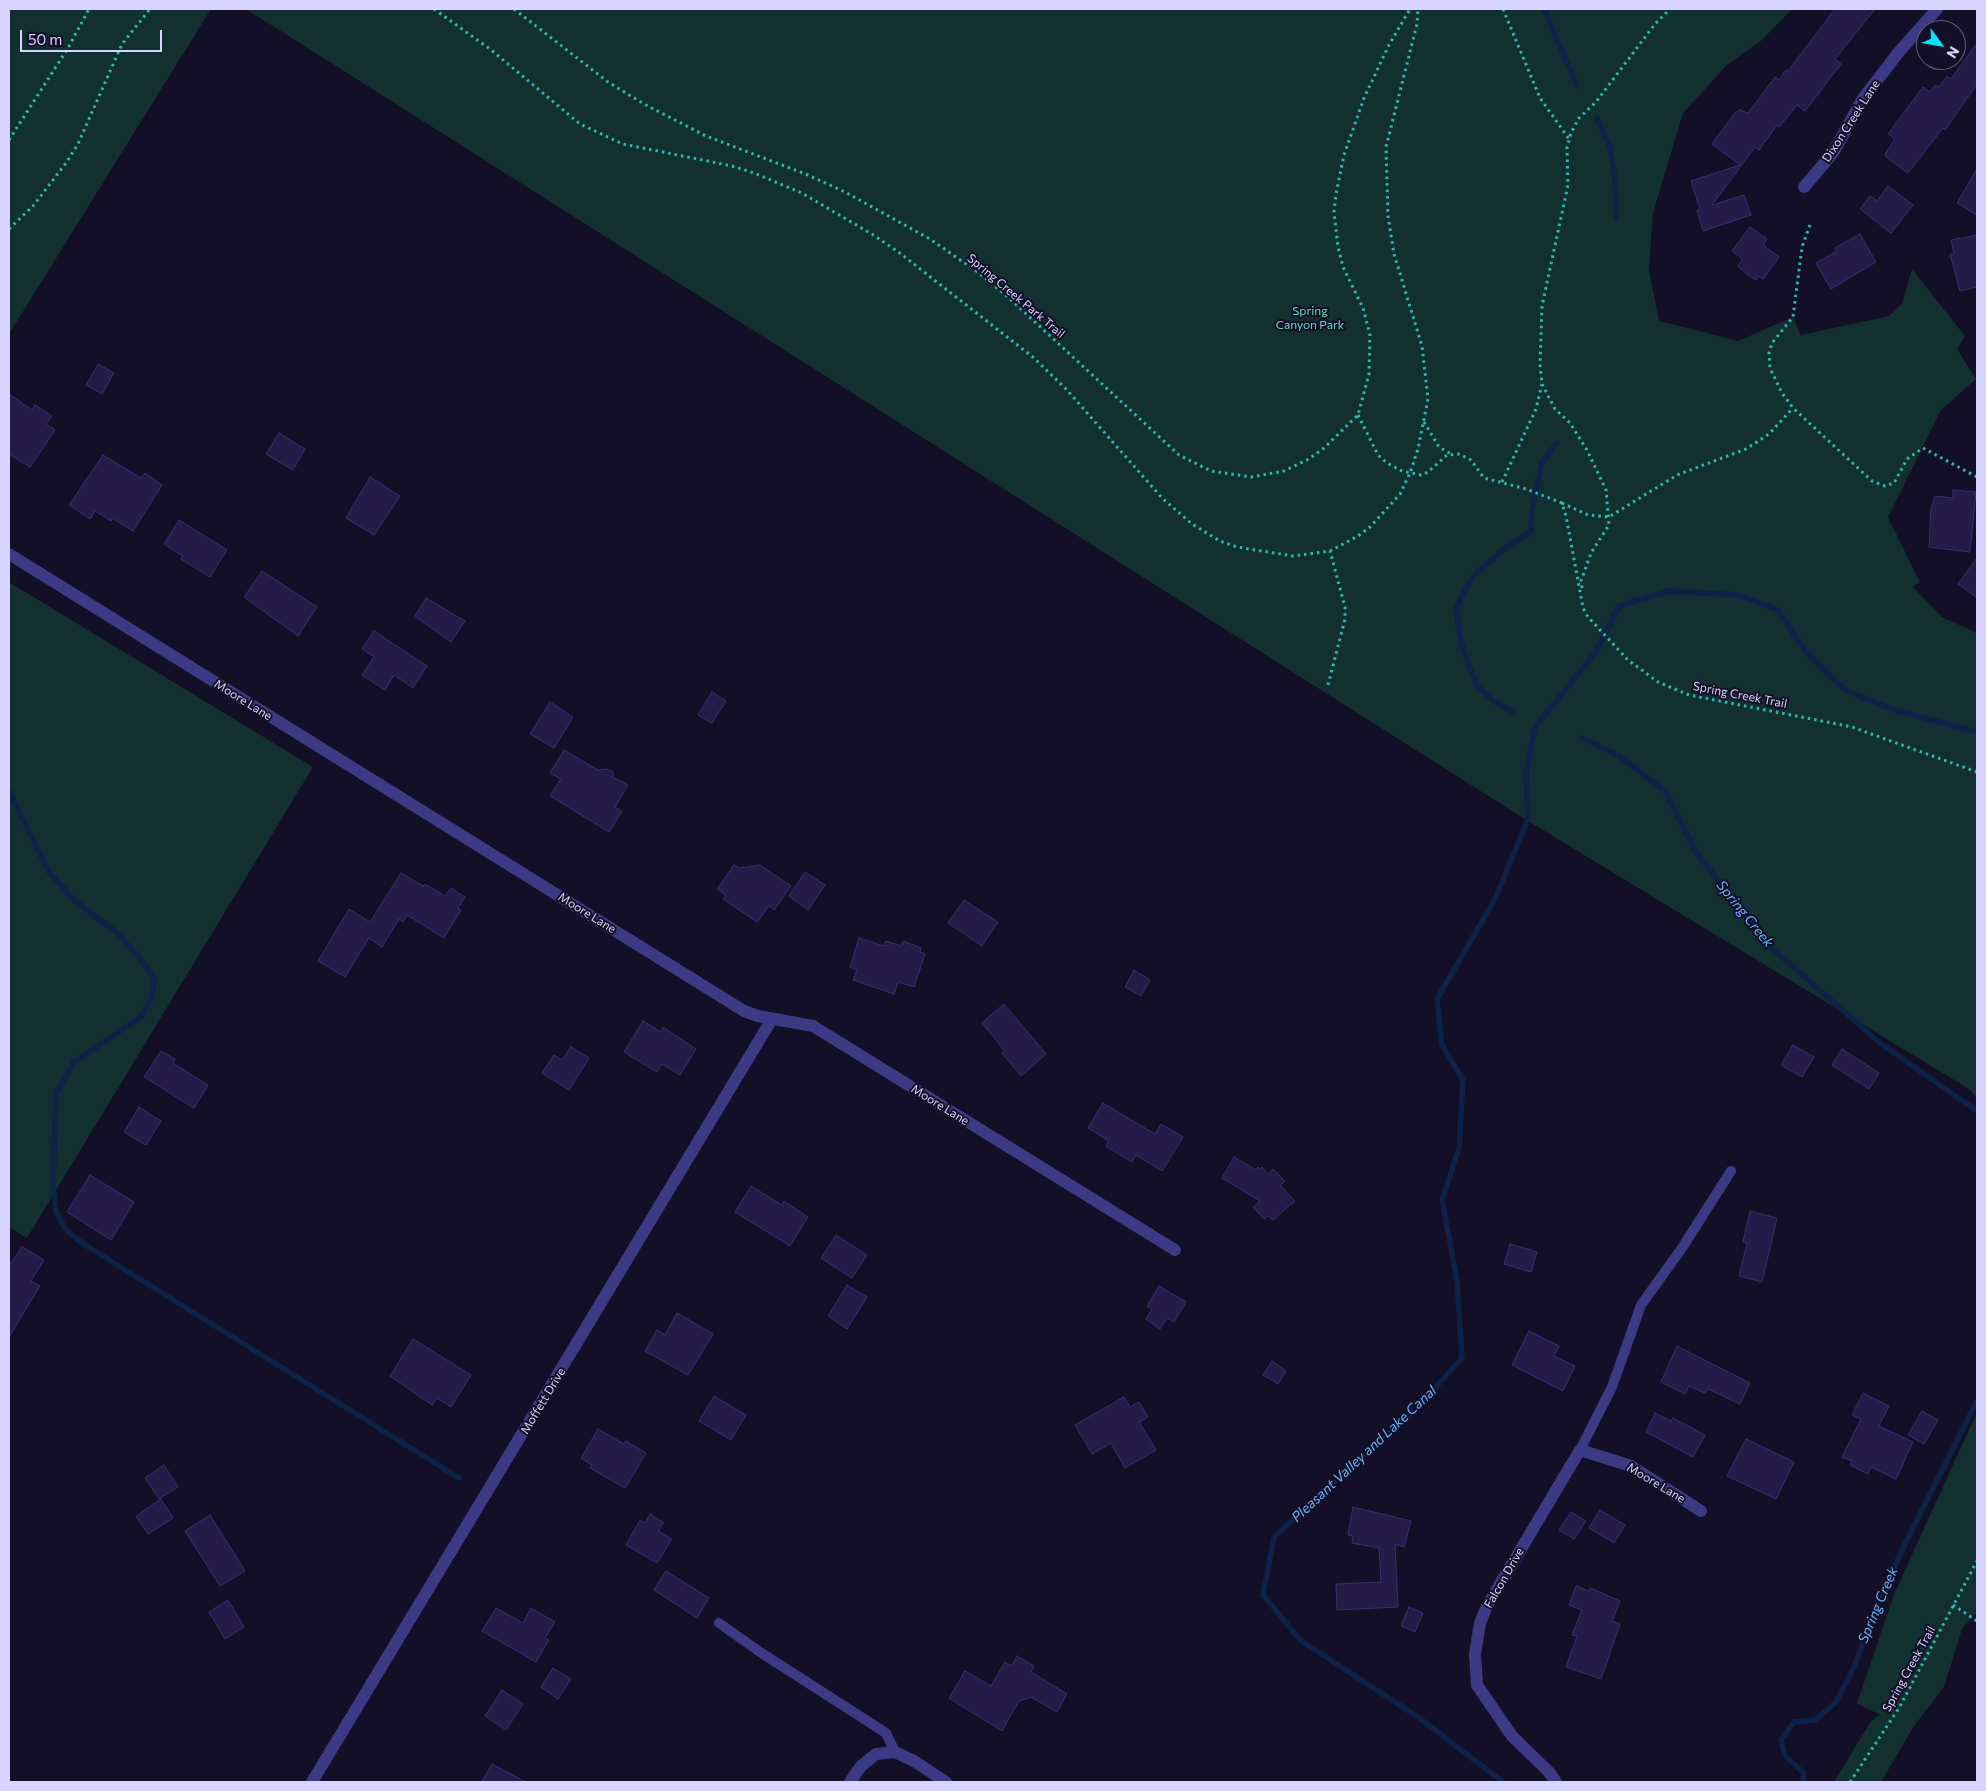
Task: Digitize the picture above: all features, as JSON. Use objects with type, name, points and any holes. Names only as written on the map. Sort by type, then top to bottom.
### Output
[{"type":"street","name":"Dixon Creek Lane","points":[[1804,188],[1833,153],[1862,100],[1898,53],[1937,9]]},
{"type":"street","name":"Moore Lane","points":[[9,554],[744,1011],[772,1019],[813,1026],[1175,1250]]},
{"type":"street","name":"Moffett Drive","points":[[312,1782],[772,1019]]},
{"type":"street","name":"Moore Lane","points":[[1580,1450],[1632,1466],[1701,1511]]},
{"type":"street","name":"Falcon Drive","points":[[1556,1782],[1550,1772],[1512,1736],[1477,1686],[1476,1654],[1480,1623],[1487,1606],[1580,1450]]},
{"type":"street","points":[[850,1782],[861,1766],[876,1754],[895,1752],[914,1761],[946,1782]]},
{"type":"lane","points":[[1580,1450],[1612,1387],[1641,1305],[1682,1248],[1731,1171]]},
{"type":"lane","points":[[719,1623],[760,1652],[886,1733],[895,1752]]},
{"type":"path","points":[[9,140],[68,48],[89,9]]},
{"type":"path","points":[[9,229],[33,206],[66,163],[78,144],[122,44],[150,9]]},
{"type":"path","points":[[434,9],[490,49],[580,124],[623,144],[732,166],[754,173],[802,194],[888,245],[1034,358],[1067,390],[1162,498],[1207,534],[1237,548],[1274,554],[1312,554],[1330,551],[1370,528],[1400,494],[1410,474],[1424,422],[1428,399],[1422,346],[1394,254],[1388,216],[1386,147],[1418,24],[1418,9]]},
{"type":"path","name":"Spring Creek Park Trail","points":[[514,9],[608,82],[644,104],[706,136],[808,175],[845,192],[895,218],[938,245],[979,274],[1034,320],[1169,448],[1199,466],[1222,474],[1251,476],[1284,470],[1316,454],[1358,415]]},
{"type":"path","points":[[1410,9],[1389,45],[1364,98],[1344,155],[1334,212],[1338,247],[1343,266],[1362,308],[1370,335],[1370,368],[1358,415],[1378,455],[1388,463],[1410,474],[1421,475],[1428,472],[1451,454]]},
{"type":"path","points":[[1503,9],[1540,98],[1569,140]]},
{"type":"path","points":[[1502,482],[1536,409],[1542,384],[1540,365],[1542,306],[1568,185],[1567,148],[1569,140],[1580,118],[1596,102],[1655,24],[1670,9]]},
{"type":"path","points":[[1810,225],[1802,247],[1793,317],[1772,343],[1769,353],[1770,368],[1782,393],[1793,408],[1872,481],[1885,486],[1894,483],[1906,459],[1923,448],[1977,477]]},
{"type":"path","points":[[1542,384],[1555,409],[1570,422],[1587,450],[1606,490],[1610,525],[1591,553],[1581,581],[1584,608]]},
{"type":"path","points":[[1424,422],[1439,447],[1451,454],[1466,456],[1484,478],[1526,488],[1588,515],[1609,517],[1677,475],[1746,449],[1769,434],[1793,408]]},
{"type":"path","name":"Spring Creek Trail","points":[[1562,503],[1584,608],[1601,633],[1610,638],[1621,653],[1646,674],[1682,693],[1852,727],[1977,772]]},
{"type":"path","points":[[1328,686],[1345,619],[1345,608],[1330,551]]},
{"type":"path","name":"Spring Creek Trail","points":[[1850,1782],[1899,1708],[1938,1638],[1953,1605],[1977,1561]]},
{"type":"path","points":[[1953,1605],[1977,1621]]},
{"type":"green space","points":[[9,9],[211,9],[9,334]]},
{"type":"green space","name":"Spring Canyon Park","points":[[246,9],[1792,9],[1762,40],[1726,66],[1683,113],[1653,213],[1649,270],[1659,321],[1738,341],[1793,317],[1801,335],[1889,316],[1902,304],[1912,269],[1965,336],[1957,349],[1976,379],[1941,410],[1888,517],[1920,582],[1913,587],[1942,617],[1977,633],[1977,1098],[1969,1089],[1520,816]]},
{"type":"green space","points":[[9,582],[313,767],[27,1238],[9,1227]]},
{"type":"green space","points":[[1977,1412],[1977,1612],[1962,1629],[1944,1687],[1914,1726],[1881,1782],[1834,1782],[1871,1721],[1880,1715],[1857,1703],[1895,1592]]},
{"type":"building","points":[[1835,9],[1875,9],[1835,59],[1841,64],[1805,111],[1797,105],[1779,127],[1777,125],[1759,150],[1755,147],[1712,205],[1744,195],[1751,215],[1703,231],[1697,210],[1700,209],[1691,181],[1740,165],[1712,144],[1735,113],[1740,110],[1748,113],[1775,77],[1779,80],[1786,70],[1788,71]]},
{"type":"building","points":[[1977,43],[1977,84],[1945,130],[1943,128],[1908,173],[1886,157],[1885,154],[1895,139],[1888,134],[1923,87],[1930,92],[1935,85],[1939,87],[1947,76],[1951,79],[1958,70],[1966,70],[1966,58]]},
{"type":"building","points":[[1977,169],[1977,215],[1957,203]]},
{"type":"building","points":[[1888,186],[1913,205],[1891,233],[1860,209],[1870,196],[1877,201]]},
{"type":"building","points":[[1750,227],[1767,239],[1763,245],[1779,257],[1763,279],[1759,276],[1756,280],[1738,266],[1743,259],[1732,251]]},
{"type":"building","points":[[1860,234],[1876,262],[1831,289],[1816,263],[1837,251],[1835,248]]},
{"type":"building","points":[[1977,235],[1977,287],[1960,291],[1950,254],[1954,254],[1951,240]]},
{"type":"building","points":[[98,364],[114,373],[102,394],[86,385]]},
{"type":"building","points":[[9,394],[32,410],[35,405],[52,416],[46,424],[55,430],[30,467],[9,454]]},
{"type":"building","points":[[279,433],[305,449],[293,470],[266,454]]},
{"type":"building","points":[[103,455],[141,478],[145,473],[162,485],[133,531],[112,518],[111,521],[95,511],[90,519],[69,505]]},
{"type":"building","points":[[370,477],[400,496],[374,535],[346,518]]},
{"type":"building","points":[[1953,490],[1976,492],[1970,552],[1929,547],[1931,509],[1935,496],[1953,498]]},
{"type":"building","points":[[179,520],[227,550],[210,577],[181,559],[183,556],[164,544]]},
{"type":"building","points":[[1977,558],[1977,598],[1958,584]]},
{"type":"building","points":[[262,571],[317,607],[298,636],[244,597]]},
{"type":"building","points":[[426,598],[465,621],[451,642],[415,616]]},
{"type":"building","points":[[374,631],[427,666],[413,688],[394,675],[385,690],[362,675],[374,657],[362,649]]},
{"type":"building","points":[[712,692],[726,701],[712,723],[698,715]]},
{"type":"building","points":[[550,702],[573,717],[554,748],[530,734]]},
{"type":"building","points":[[564,750],[598,770],[607,769],[613,772],[613,777],[628,785],[615,807],[622,811],[609,832],[550,796],[561,779],[550,773]]},
{"type":"building","points":[[734,865],[739,868],[760,865],[791,886],[774,910],[769,906],[757,922],[723,899],[726,895],[717,889]]},
{"type":"building","points":[[805,872],[825,885],[808,910],[789,896]]},
{"type":"building","points":[[401,873],[445,896],[451,888],[465,897],[458,908],[461,910],[444,938],[407,915],[403,922],[399,919],[382,947],[369,938],[345,977],[318,961],[349,909],[370,922]]},
{"type":"building","points":[[964,900],[998,922],[982,946],[948,923]]},
{"type":"building","points":[[859,938],[884,946],[886,941],[901,946],[903,941],[921,948],[920,952],[925,954],[914,987],[898,982],[894,994],[853,980],[857,970],[850,967]]},
{"type":"building","points":[[1134,970],[1150,980],[1141,996],[1125,987]]},
{"type":"building","points":[[1004,1004],[1046,1054],[1021,1076],[1002,1053],[1004,1050],[982,1023]]},
{"type":"building","points":[[643,1021],[661,1032],[663,1027],[696,1049],[680,1075],[662,1064],[657,1072],[624,1052]]},
{"type":"building","points":[[1793,1045],[1814,1057],[1802,1077],[1781,1065]]},
{"type":"building","points":[[571,1047],[589,1058],[569,1090],[542,1073],[554,1055],[562,1060]]},
{"type":"building","points":[[1842,1049],[1879,1073],[1869,1089],[1832,1065]]},
{"type":"building","points":[[161,1051],[175,1059],[173,1063],[208,1085],[194,1108],[144,1077]]},
{"type":"building","points":[[1103,1103],[1155,1134],[1161,1124],[1183,1137],[1162,1171],[1136,1155],[1132,1162],[1106,1146],[1109,1141],[1088,1128]]},
{"type":"building","points":[[139,1107],[161,1121],[146,1145],[124,1132]]},
{"type":"building","points":[[1234,1157],[1256,1170],[1258,1167],[1260,1169],[1262,1167],[1268,1174],[1273,1169],[1285,1181],[1280,1185],[1295,1201],[1273,1220],[1268,1216],[1264,1219],[1253,1207],[1260,1201],[1222,1178]]},
{"type":"building","points":[[90,1175],[134,1202],[111,1240],[67,1212]]},
{"type":"building","points":[[751,1186],[782,1205],[784,1201],[808,1217],[790,1246],[735,1212]]},
{"type":"building","points":[[1750,1211],[1777,1218],[1762,1282],[1739,1276],[1747,1243],[1743,1242]]},
{"type":"building","points":[[836,1235],[867,1255],[852,1278],[821,1258]]},
{"type":"building","points":[[1510,1244],[1537,1252],[1531,1272],[1504,1264]]},
{"type":"building","points":[[22,1247],[44,1260],[31,1281],[40,1286],[9,1337],[9,1266]]},
{"type":"building","points":[[847,1285],[867,1297],[847,1329],[828,1316]]},
{"type":"building","points":[[1159,1286],[1186,1302],[1174,1322],[1167,1318],[1160,1329],[1146,1319],[1152,1309],[1147,1306]]},
{"type":"building","points":[[677,1313],[713,1334],[688,1375],[645,1351],[657,1330],[665,1335]]},
{"type":"building","points":[[1529,1331],[1559,1346],[1554,1356],[1575,1366],[1563,1391],[1512,1365]]},
{"type":"building","points":[[413,1339],[471,1375],[451,1407],[437,1398],[432,1405],[390,1376]]},
{"type":"building","points":[[1677,1346],[1750,1383],[1740,1404],[1708,1389],[1705,1393],[1689,1386],[1685,1394],[1661,1382]]},
{"type":"building","points":[[1272,1361],[1286,1371],[1278,1384],[1263,1375]]},
{"type":"building","points":[[1863,1393],[1889,1406],[1879,1426],[1913,1442],[1896,1479],[1871,1467],[1868,1474],[1850,1465],[1852,1461],[1842,1457],[1861,1419],[1852,1415]]},
{"type":"building","points":[[714,1396],[746,1415],[731,1440],[699,1421]]},
{"type":"building","points":[[1124,1397],[1130,1407],[1139,1402],[1148,1417],[1139,1422],[1156,1450],[1125,1468],[1111,1443],[1092,1454],[1075,1425]]},
{"type":"building","points":[[1922,1411],[1938,1420],[1924,1444],[1908,1435]]},
{"type":"building","points":[[1655,1413],[1671,1421],[1673,1418],[1705,1435],[1693,1457],[1646,1432]]},
{"type":"building","points":[[598,1429],[624,1444],[626,1441],[646,1453],[625,1488],[590,1468],[592,1465],[581,1458]]},
{"type":"building","points":[[1746,1439],[1794,1462],[1776,1499],[1727,1476]]},
{"type":"building","points":[[164,1465],[178,1487],[159,1499],[145,1478]]},
{"type":"building","points":[[161,1499],[173,1518],[148,1534],[136,1516]]},
{"type":"building","points":[[1353,1507],[1411,1521],[1404,1547],[1395,1544],[1398,1607],[1337,1610],[1336,1584],[1381,1582],[1379,1548],[1352,1543],[1353,1536],[1348,1535]]},
{"type":"building","points":[[1600,1510],[1625,1525],[1614,1543],[1589,1528]]},
{"type":"building","points":[[1571,1512],[1586,1521],[1574,1539],[1559,1530]]},
{"type":"building","points":[[650,1514],[664,1523],[658,1531],[672,1539],[657,1563],[626,1545],[640,1520],[645,1523]]},
{"type":"building","points":[[210,1515],[245,1571],[220,1586],[185,1531]]},
{"type":"building","points":[[666,1571],[709,1598],[697,1618],[654,1590]]},
{"type":"building","points":[[1576,1586],[1589,1591],[1590,1588],[1620,1601],[1612,1621],[1620,1624],[1601,1679],[1566,1667],[1577,1636],[1572,1635],[1582,1610],[1569,1605]]},
{"type":"building","points":[[228,1600],[244,1627],[225,1639],[209,1612]]},
{"type":"building","points":[[1409,1607],[1423,1613],[1415,1632],[1401,1626]]},
{"type":"building","points":[[496,1608],[523,1623],[531,1608],[555,1622],[545,1638],[549,1640],[536,1662],[482,1631]]},
{"type":"building","points":[[1017,1656],[1034,1666],[1031,1672],[1067,1694],[1057,1712],[1031,1697],[1019,1701],[1002,1731],[949,1698],[965,1671],[991,1686],[1005,1662],[1012,1666]]},
{"type":"building","points":[[553,1668],[571,1679],[558,1699],[541,1687]]},
{"type":"building","points":[[502,1690],[523,1704],[506,1730],[485,1716]]},
{"type":"building","points":[[492,1764],[526,1782],[482,1782]]},
{"type":"waterway","name":"Spring Creek","points":[[1544,9],[1577,86]]},
{"type":"waterway","name":"Spring Creek","points":[[1597,119],[1610,147],[1615,178],[1616,218]]},
{"type":"waterway","name":"Spring Creek","points":[[1512,712],[1492,700],[1476,684],[1461,643],[1456,607],[1473,576],[1505,548],[1531,532],[1532,511],[1542,462],[1557,443]]},
{"type":"waterway","name":"Pleasant Valley and Lake Canal","points":[[1503,1782],[1418,1717],[1300,1640],[1263,1595],[1274,1537],[1418,1407],[1462,1358],[1457,1280],[1442,1200],[1459,1148],[1463,1080],[1442,1045],[1437,999],[1495,899],[1528,819],[1526,773],[1535,727],[1596,652],[1619,606],[1669,591],[1738,595],[1778,610],[1806,652],[1845,690],[1891,709],[1977,732]]},
{"type":"waterway","name":"Spring Creek","points":[[1583,738],[1619,756],[1665,791],[1696,852],[1768,945],[1880,1043],[1977,1111]]},
{"type":"waterway","points":[[9,791],[49,872],[74,900],[116,932],[140,958],[154,978],[152,997],[141,1017],[74,1062],[56,1093],[53,1183],[56,1212],[66,1230],[82,1243],[459,1478]]},
{"type":"waterway","name":"Spring Creek","points":[[1804,1782],[1803,1772],[1785,1756],[1781,1740],[1794,1722],[1815,1720],[1836,1702],[1854,1667],[1880,1598],[1906,1542],[1977,1401]]}]
